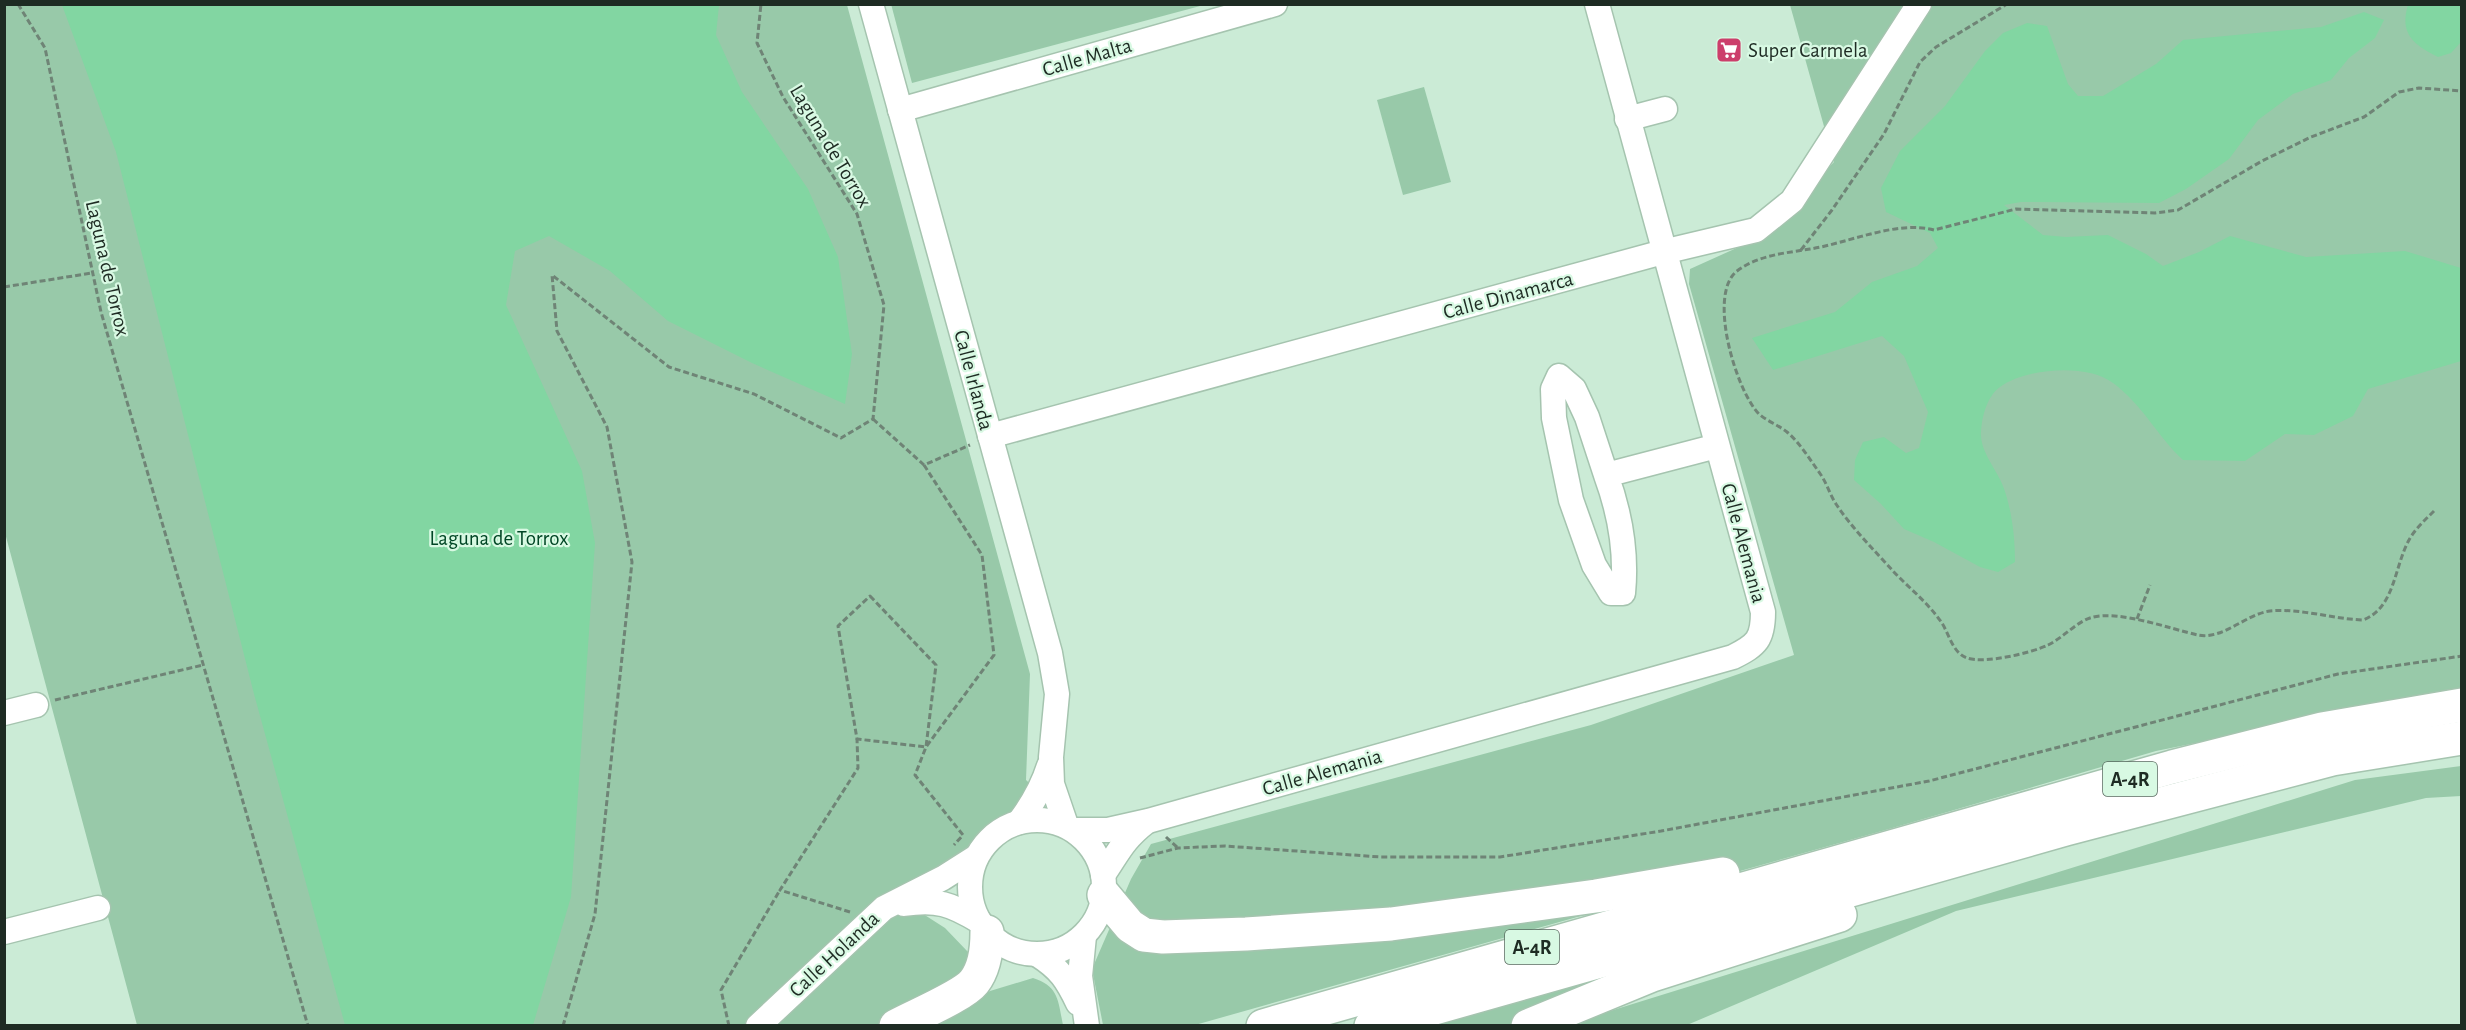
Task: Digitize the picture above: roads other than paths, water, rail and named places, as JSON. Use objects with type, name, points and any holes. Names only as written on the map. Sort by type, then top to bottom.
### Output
[{"type":"highway","name":"A-4R","points":[[1263,1026],[2172,767],[2311,732],[2462,705]]},
{"type":"highway","name":"A-4R","points":[[1371,1026],[2066,829],[2332,759],[2462,738]]},
{"type":"highway","points":[[1528,1026],[1652,975],[2029,855],[2066,829]]},
{"type":"highway","points":[[1106,878],[1130,926],[1144,935],[1163,937],[1391,924],[1497,911],[1753,869],[1802,871]]},
{"type":"highway","points":[[896,1026],[974,983],[982,967],[987,948],[983,927]]},
{"type":"street","name":"Calle Irlanda","points":[[871,4],[1050,653],[1057,694],[1051,757],[1052,784],[1070,828]]},
{"type":"street","name":"Calle Malta","points":[[900,110],[1275,4]]},
{"type":"street","name":"Calle Alemania","points":[[1070,828],[1108,830],[1148,821],[1722,660],[1753,647],[1763,629],[1763,612],[1597,4]]},
{"type":"street","name":"Calle Dinamarca","points":[[990,436],[1663,252],[1756,230],[1792,201],[1919,4]]},
{"type":"street","points":[[1627,119],[1665,109]]},
{"type":"street","points":[[1559,376],[1574,388],[1587,417],[1606,475],[1618,507],[1626,567],[1623,593],[1611,593],[1594,565],[1571,500],[1554,418],[1553,389],[1559,376]]},
{"type":"street","points":[[1606,475],[1717,446]]},
{"type":"street","points":[[4,713],[36,705]]},
{"type":"street","name":"Calle Irlanda","points":[[1019,822],[1044,782],[1051,757]]},
{"type":"street","points":[[1036,820],[1070,828],[1096,856],[1106,878],[1097,917],[1084,936],[1070,946],[1055,952],[1038,955],[1019,952],[1002,945],[983,927],[971,905],[969,887],[976,857],[989,839],[1003,828],[1019,822],[1036,820]]},
{"type":"street","name":"Calle Alemania","points":[[1106,878],[1117,850],[1133,832],[1148,821]]},
{"type":"street","name":"Calle Holanda","points":[[758,1026],[871,911],[944,879],[976,857]]},
{"type":"street","name":"Calle Holanda","points":[[871,911],[931,901],[946,904],[983,927]]},
{"type":"street","points":[[4,932],[98,908]]},
{"type":"street","points":[[1084,936],[1080,976],[1086,1021]]},
{"type":"street","points":[[1038,955],[1054,965],[1067,981],[1086,1021]]},
{"type":"place","name":"Super Carmela","points":[[1729,50]]},
{"type":"park label","name":"Laguna de Torrox","points":[[499,538]]}]
